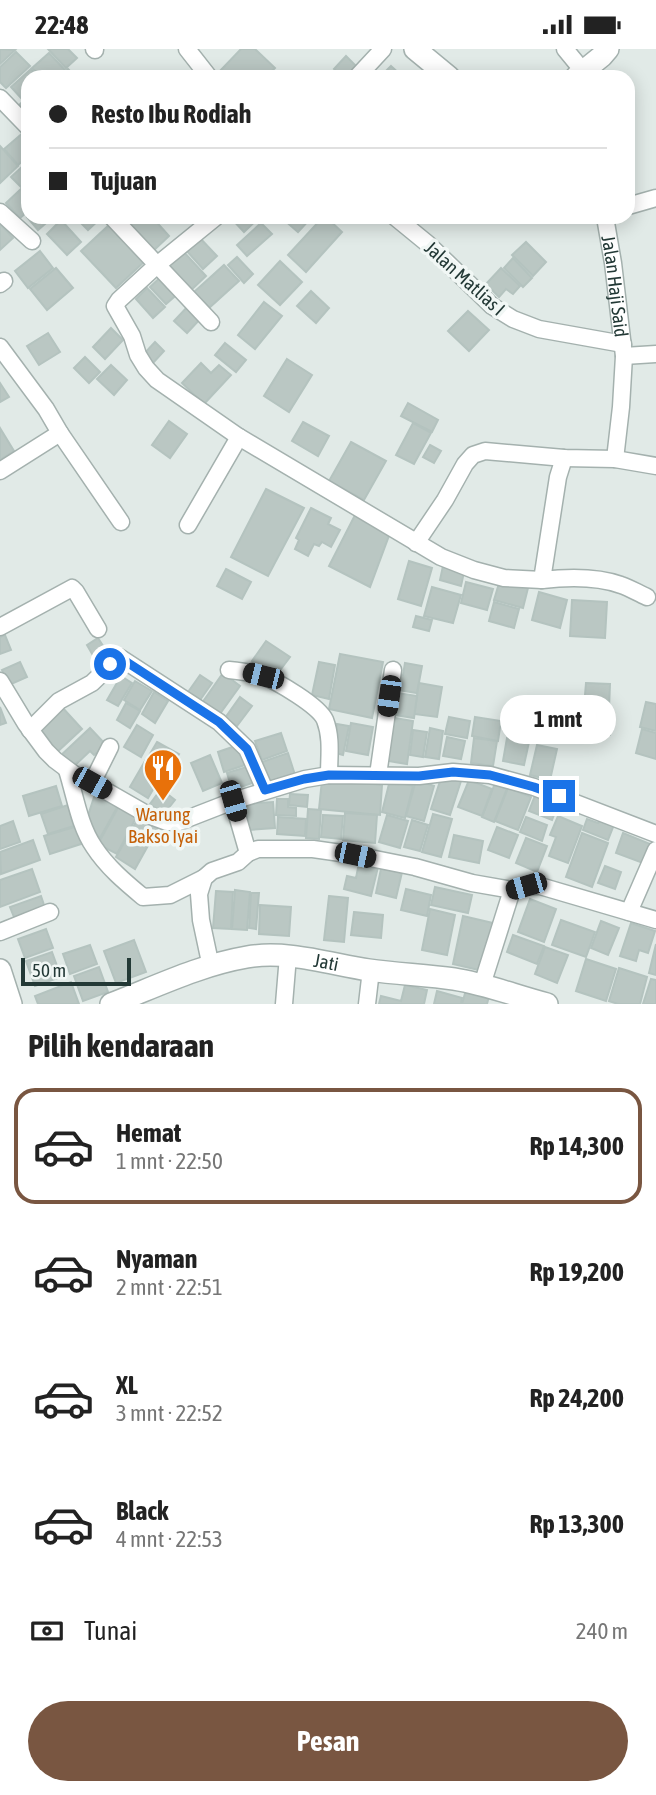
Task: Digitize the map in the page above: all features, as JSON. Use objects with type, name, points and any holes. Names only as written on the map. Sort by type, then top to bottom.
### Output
[{"type":"street","points":[[187,49],[204,70]]},
{"type":"street","points":[[364,70],[383,49]]},
{"type":"street","points":[[415,49],[440,70]]},
{"type":"street","points":[[565,49],[577,70]]},
{"type":"street","points":[[584,70],[608,49]]},
{"type":"street","points":[[0,98],[21,120]]},
{"type":"street","points":[[635,204],[656,198]]},
{"type":"street","points":[[0,212],[32,241]]},
{"type":"street","points":[[119,224],[211,322]]},
{"type":"street","points":[[207,224],[157,265],[115,306],[132,337],[138,355],[157,380],[239,437],[441,557],[474,570],[504,577],[542,580],[566,577],[595,579],[620,584],[647,597]]},
{"type":"street","name":"Jalan Matlias I","points":[[404,224],[492,306],[513,319],[539,329],[623,350]]},
{"type":"street","name":"Jalan Haji Said","points":[[606,224],[623,350],[621,407],[615,459]]},
{"type":"street","points":[[0,347],[46,409],[121,522]]},
{"type":"street","name":"Jalan Haji Said","points":[[623,350],[656,354]]},
{"type":"street","points":[[0,471],[60,433]]},
{"type":"street","points":[[188,525],[239,437]]},
{"type":"street","points":[[416,543],[445,501],[465,464],[473,455],[485,451],[564,458],[615,459],[656,466]]},
{"type":"street","points":[[542,580],[558,477],[564,458]]},
{"type":"street","points":[[0,628],[72,589],[98,629]]},
{"type":"street","points":[[30,730],[59,701],[92,683],[119,657],[219,722],[247,749],[265,790]]},
{"type":"street","points":[[229,670],[263,676],[297,695],[324,717],[330,737],[329,775]]},
{"type":"street","points":[[378,775],[393,670]]},
{"type":"street","points":[[0,681],[30,730],[46,751],[67,770],[167,822],[180,822],[233,801],[304,779],[329,775],[419,776],[453,772],[490,775],[534,787],[656,834]]},
{"type":"street","points":[[92,783],[110,747]]},
{"type":"street","points":[[67,770],[84,827],[93,846],[121,880],[143,897],[170,895],[204,878],[212,871],[238,862],[258,849],[313,849],[415,867],[472,883],[512,890],[540,886],[656,920]]},
{"type":"street","points":[[233,801],[248,853]]},
{"type":"street","points":[[629,912],[656,850]]},
{"type":"street","points":[[204,878],[199,894],[201,920],[211,967]]},
{"type":"street","points":[[482,985],[512,890]]},
{"type":"street","points":[[0,932],[50,912]]},
{"type":"street","points":[[284,1004],[288,956]]},
{"type":"street","name":"Jati","points":[[111,1004],[211,967],[250,957],[288,956],[371,970],[454,979],[482,985],[536,1003]]},
{"type":"street","points":[[0,970],[11,1004]]},
{"type":"street","points":[[367,1004],[371,970]]},
{"type":"building","points":[[0,49],[15,50],[0,64]]},
{"type":"building","points":[[48,49],[68,49],[77,58],[66,68]]},
{"type":"building","points":[[241,49],[255,49],[275,68],[273,70],[221,70]]},
{"type":"building","points":[[16,52],[30,66],[21,70],[21,74],[6,88],[0,82],[0,67]]},
{"type":"building","points":[[49,53],[65,70],[34,70],[32,68]]},
{"type":"building","points":[[346,56],[357,67],[354,70],[334,69]]},
{"type":"building","points":[[21,78],[21,98],[11,87]]},
{"type":"building","points":[[21,134],[21,162],[18,165],[4,149]]},
{"type":"building","points":[[0,146],[18,166],[0,183]]},
{"type":"building","points":[[21,168],[21,187],[11,177]]},
{"type":"building","points":[[21,189],[21,217],[20,218],[6,203]]},
{"type":"building","points":[[0,224],[13,238],[0,250]]},
{"type":"building","points":[[33,224],[45,224],[38,230]]},
{"type":"building","points":[[57,224],[65,224],[81,242],[67,255],[47,234]]},
{"type":"building","points":[[82,224],[94,224],[88,230]]},
{"type":"building","points":[[158,224],[169,236],[152,252],[127,225]]},
{"type":"building","points":[[237,224],[253,224],[244,232]]},
{"type":"building","points":[[260,224],[272,234],[247,256],[237,245]]},
{"type":"building","points":[[289,224],[305,224],[298,232]]},
{"type":"building","points":[[317,224],[333,224],[342,232],[306,272],[288,255]]},
{"type":"building","points":[[109,225],[144,262],[116,288],[81,251]]},
{"type":"building","points":[[198,236],[217,256],[203,269],[185,249]]},
{"type":"building","points":[[526,242],[546,262],[533,276],[512,255]]},
{"type":"building","points":[[182,250],[206,276],[188,293],[164,266]]},
{"type":"building","points":[[40,251],[53,268],[28,288],[15,271]]},
{"type":"building","points":[[237,257],[253,274],[244,283],[228,265]]},
{"type":"building","points":[[513,258],[532,278],[523,287],[504,268]]},
{"type":"building","points":[[280,261],[302,282],[280,305],[258,285]]},
{"type":"building","points":[[224,265],[239,281],[209,308],[194,292]]},
{"type":"building","points":[[56,268],[73,288],[47,310],[30,289]]},
{"type":"building","points":[[501,268],[520,286],[513,294],[506,289],[499,297],[486,284]]},
{"type":"building","points":[[165,273],[181,291],[166,304],[150,287]]},
{"type":"building","points":[[147,288],[165,307],[153,318],[136,299]]},
{"type":"building","points":[[311,291],[329,308],[316,323],[297,306]]},
{"type":"building","points":[[264,302],[282,316],[255,349],[238,335]]},
{"type":"building","points":[[191,303],[203,316],[187,333],[174,321]]},
{"type":"building","points":[[468,311],[489,330],[469,351],[448,331]]},
{"type":"building","points":[[111,328],[123,340],[105,359],[93,347]]},
{"type":"building","points":[[48,333],[60,352],[39,365],[27,346]]},
{"type":"building","points":[[155,342],[164,351],[152,364],[143,355]]},
{"type":"building","points":[[225,343],[246,360],[236,372],[215,355]]},
{"type":"building","points":[[85,357],[100,372],[89,383],[74,368]]},
{"type":"building","points":[[287,359],[312,375],[289,412],[264,396]]},
{"type":"building","points":[[201,363],[211,373],[219,365],[231,375],[204,404],[182,383]]},
{"type":"building","points":[[111,365],[127,380],[114,395],[97,379]]},
{"type":"building","points":[[0,383],[9,397],[0,402]]},
{"type":"building","points":[[408,403],[438,420],[432,432],[401,416]]},
{"type":"building","points":[[169,421],[187,434],[170,458],[152,445]]},
{"type":"building","points":[[303,422],[329,436],[318,456],[292,441]]},
{"type":"building","points":[[413,423],[431,433],[414,464],[396,455]]},
{"type":"building","points":[[0,428],[14,451],[0,460]]},
{"type":"building","points":[[351,442],[386,461],[364,500],[329,481]]},
{"type":"building","points":[[430,445],[441,451],[434,463],[423,457]]},
{"type":"building","points":[[266,489],[304,508],[268,576],[231,557]]},
{"type":"building","points":[[311,508],[331,518],[328,524],[340,530],[331,547],[322,542],[319,546],[314,544],[308,556],[295,549],[299,540],[296,538]]},
{"type":"building","points":[[355,515],[390,533],[370,587],[329,566]]},
{"type":"building","points":[[409,561],[432,568],[421,606],[398,599]]},
{"type":"building","points":[[443,566],[464,572],[461,586],[440,580]]},
{"type":"building","points":[[226,569],[251,582],[242,599],[217,586]]},
{"type":"building","points":[[500,580],[528,588],[523,608],[494,600]]},
{"type":"building","points":[[466,582],[493,589],[487,610],[461,603]]},
{"type":"building","points":[[432,587],[461,595],[453,623],[424,616]]},
{"type":"building","points":[[539,592],[567,600],[560,628],[532,620]]},
{"type":"building","points":[[572,600],[607,602],[605,638],[570,636]]},
{"type":"building","points":[[494,602],[519,609],[514,628],[489,621]]},
{"type":"building","points":[[416,616],[432,620],[429,631],[413,627]]},
{"type":"building","points":[[5,635],[11,650],[0,654],[0,637]]},
{"type":"building","points":[[98,638],[107,652],[95,659],[87,645]]},
{"type":"building","points":[[266,641],[290,657],[275,677],[252,661]]},
{"type":"building","points":[[340,654],[383,662],[372,718],[329,709]]},
{"type":"building","points":[[20,662],[27,677],[9,685],[2,670]]},
{"type":"building","points":[[319,662],[335,665],[329,699],[312,695]]},
{"type":"building","points":[[405,663],[422,666],[417,693],[392,689],[395,673],[403,675]]},
{"type":"building","points":[[223,673],[240,686],[219,715],[202,703]]},
{"type":"building","points":[[200,675],[212,683],[198,703],[186,695]]},
{"type":"building","points":[[121,676],[132,683],[118,706],[107,700]]},
{"type":"building","points":[[135,681],[152,691],[140,710],[124,700]]},
{"type":"building","points":[[419,683],[442,687],[437,717],[414,714]]},
{"type":"building","points":[[586,683],[610,684],[609,709],[584,707]]},
{"type":"building","points":[[154,692],[168,701],[155,723],[142,714]]},
{"type":"building","points":[[391,692],[417,696],[414,718],[388,714]]},
{"type":"building","points":[[240,697],[252,706],[237,726],[225,718]]},
{"type":"building","points":[[646,702],[656,704],[656,731],[640,727]]},
{"type":"building","points":[[126,703],[140,711],[130,728],[117,720]]},
{"type":"building","points":[[61,706],[82,729],[55,754],[34,731]]},
{"type":"building","points":[[0,707],[6,723],[0,725]]},
{"type":"building","points":[[585,712],[611,714],[610,735],[583,733]]},
{"type":"building","points":[[389,717],[413,721],[407,764],[382,760]]},
{"type":"building","points":[[449,717],[470,721],[467,738],[445,734]]},
{"type":"building","points":[[475,717],[501,721],[498,741],[472,736]]},
{"type":"building","points":[[351,723],[373,727],[368,755],[346,751]]},
{"type":"building","points":[[337,724],[349,726],[343,755],[332,752]]},
{"type":"building","points":[[137,725],[153,735],[141,757],[124,747]]},
{"type":"building","points":[[90,728],[106,745],[94,755],[90,751],[70,770],[58,758]]},
{"type":"building","points":[[430,728],[443,731],[439,759],[425,757]]},
{"type":"building","points":[[642,729],[656,733],[656,759],[636,753]]},
{"type":"building","points":[[413,730],[427,732],[423,757],[410,755]]},
{"type":"building","points":[[281,733],[287,751],[262,760],[255,741]]},
{"type":"building","points":[[447,737],[465,741],[461,759],[443,756]]},
{"type":"building","points":[[474,738],[497,741],[493,766],[471,763]]},
{"type":"building","points":[[507,738],[529,742],[524,765],[503,761]]},
{"type":"building","points":[[157,742],[179,754],[168,772],[147,759]]},
{"type":"building","points":[[241,744],[248,764],[224,772],[218,752]]},
{"type":"building","points":[[537,745],[557,749],[550,780],[530,775]]},
{"type":"building","points":[[288,753],[295,775],[267,784],[259,763]]},
{"type":"building","points":[[210,755],[222,783],[203,791],[191,763]]},
{"type":"building","points":[[145,761],[163,772],[148,798],[130,787]]},
{"type":"building","points":[[250,766],[255,782],[232,790],[227,773]]},
{"type":"building","points":[[442,775],[461,781],[450,815],[431,809]]},
{"type":"building","points":[[497,778],[509,783],[494,822],[482,817]]},
{"type":"building","points":[[322,780],[382,785],[380,815],[319,809]]},
{"type":"building","points":[[390,780],[413,786],[405,818],[382,812]]},
{"type":"building","points":[[416,780],[434,786],[424,821],[406,816]]},
{"type":"building","points":[[469,780],[492,789],[482,816],[458,807]]},
{"type":"building","points":[[56,786],[62,806],[29,816],[23,796]]},
{"type":"building","points":[[508,788],[531,797],[518,830],[495,821]]},
{"type":"building","name":"Warung Bakso Iyai","points":[[161,789],[175,800],[164,814],[150,804]]},
{"type":"building","points":[[536,793],[559,802],[552,820],[529,811]]},
{"type":"building","points":[[95,794],[119,804],[100,838],[85,825]]},
{"type":"building","points":[[290,794],[308,795],[307,807],[289,805]]},
{"type":"building","points":[[277,799],[288,799],[288,807],[296,808],[296,816],[276,815]]},
{"type":"building","points":[[273,802],[275,828],[248,830],[245,804]]},
{"type":"building","points":[[120,804],[138,814],[117,854],[98,844]]},
{"type":"building","points":[[68,805],[74,826],[48,834],[41,814]]},
{"type":"building","points":[[308,809],[321,810],[319,839],[306,838]]},
{"type":"building","points":[[141,813],[160,824],[135,869],[116,857]]},
{"type":"building","points":[[345,813],[377,815],[375,843],[343,840]]},
{"type":"building","points":[[433,814],[452,819],[441,857],[422,852]]},
{"type":"building","points":[[323,815],[343,816],[341,839],[321,837]]},
{"type":"building","points":[[387,815],[408,821],[400,848],[379,842]]},
{"type":"building","points":[[558,816],[582,826],[568,863],[549,856],[556,837],[550,835]]},
{"type":"building","points":[[278,817],[306,819],[305,836],[277,834]]},
{"type":"building","points":[[526,817],[547,825],[542,841],[520,832]]},
{"type":"building","points":[[601,817],[615,822],[608,840],[583,830],[587,819],[598,823]]},
{"type":"building","points":[[412,820],[428,825],[420,851],[404,847]]},
{"type":"building","points":[[13,821],[20,842],[0,849],[0,826]]},
{"type":"building","points":[[78,826],[84,843],[50,854],[44,836]]},
{"type":"building","points":[[497,827],[518,835],[509,858],[488,850]]},
{"type":"building","points":[[582,833],[608,843],[592,887],[566,877]]},
{"type":"building","points":[[623,833],[650,844],[643,863],[616,853]]},
{"type":"building","points":[[454,835],[483,841],[479,863],[449,857]]},
{"type":"building","points":[[526,838],[547,846],[537,872],[516,863]]},
{"type":"building","points":[[33,840],[40,860],[1,874],[0,852]]},
{"type":"building","points":[[359,863],[378,867],[371,896],[344,889],[347,876],[356,878]]},
{"type":"building","points":[[382,864],[403,868],[396,898],[376,893]]},
{"type":"building","points":[[605,866],[621,872],[615,889],[598,883]]},
{"type":"building","points":[[32,869],[40,892],[0,907],[0,880]]},
{"type":"building","points":[[435,887],[472,895],[468,913],[431,905]]},
{"type":"building","points":[[406,889],[431,895],[427,916],[401,910]]},
{"type":"building","points":[[235,890],[250,892],[247,930],[232,929]]},
{"type":"building","points":[[216,891],[233,892],[231,929],[213,928]]},
{"type":"building","points":[[251,893],[259,893],[256,929],[249,928]]},
{"type":"building","points":[[41,896],[46,911],[16,922],[10,907]]},
{"type":"building","points":[[329,896],[348,898],[344,942],[324,940]]},
{"type":"building","points":[[530,899],[556,909],[544,942],[518,932]]},
{"type":"building","points":[[260,905],[291,907],[289,936],[259,934]]},
{"type":"building","points":[[430,909],[455,915],[447,955],[422,950]]},
{"type":"building","points":[[354,912],[383,915],[381,938],[351,935]]},
{"type":"building","points":[[463,916],[493,923],[483,971],[453,964]]},
{"type":"building","points":[[561,920],[595,932],[586,957],[552,945]]},
{"type":"building","points":[[601,921],[619,928],[608,955],[591,948]]},
{"type":"building","points":[[631,923],[655,931],[648,953],[639,950],[636,961],[620,956]]},
{"type":"building","points":[[46,929],[53,948],[25,958],[18,939]]},
{"type":"building","points":[[513,935],[544,946],[537,964],[507,952]]},
{"type":"building","points":[[134,940],[146,972],[116,983],[104,951]]},
{"type":"building","points":[[656,944],[656,975],[649,973]]},
{"type":"building","points":[[90,945],[97,964],[70,974],[63,954]]},
{"type":"building","points":[[545,947],[568,955],[557,983],[535,974]]},
{"type":"building","points":[[52,952],[61,977],[35,986],[26,961]]},
{"type":"building","points":[[586,959],[616,969],[606,1001],[576,991]]},
{"type":"building","points":[[99,967],[108,992],[83,1001],[74,976]]},
{"type":"building","points":[[619,968],[647,977],[640,1004],[618,1004],[609,1001]]},
{"type":"building","points":[[651,979],[656,980],[656,1004],[643,1004]]},
{"type":"building","points":[[71,982],[79,1004],[38,1004],[35,996]]},
{"type":"building","points":[[405,985],[427,990],[424,1004],[379,1004],[381,996],[401,1001]]},
{"type":"building","points":[[466,990],[489,996],[487,1004],[462,1004]]},
{"type":"building","points":[[437,991],[462,998],[461,1004],[434,1004]]},
{"type":"place","name":"Warung Bakso Iyai","points":[[163,802]]},
{"type":"route","points":[[110,664],[119,657],[219,722],[247,749],[265,790],[329,775],[419,776],[453,772],[490,775],[559,796]]}]
